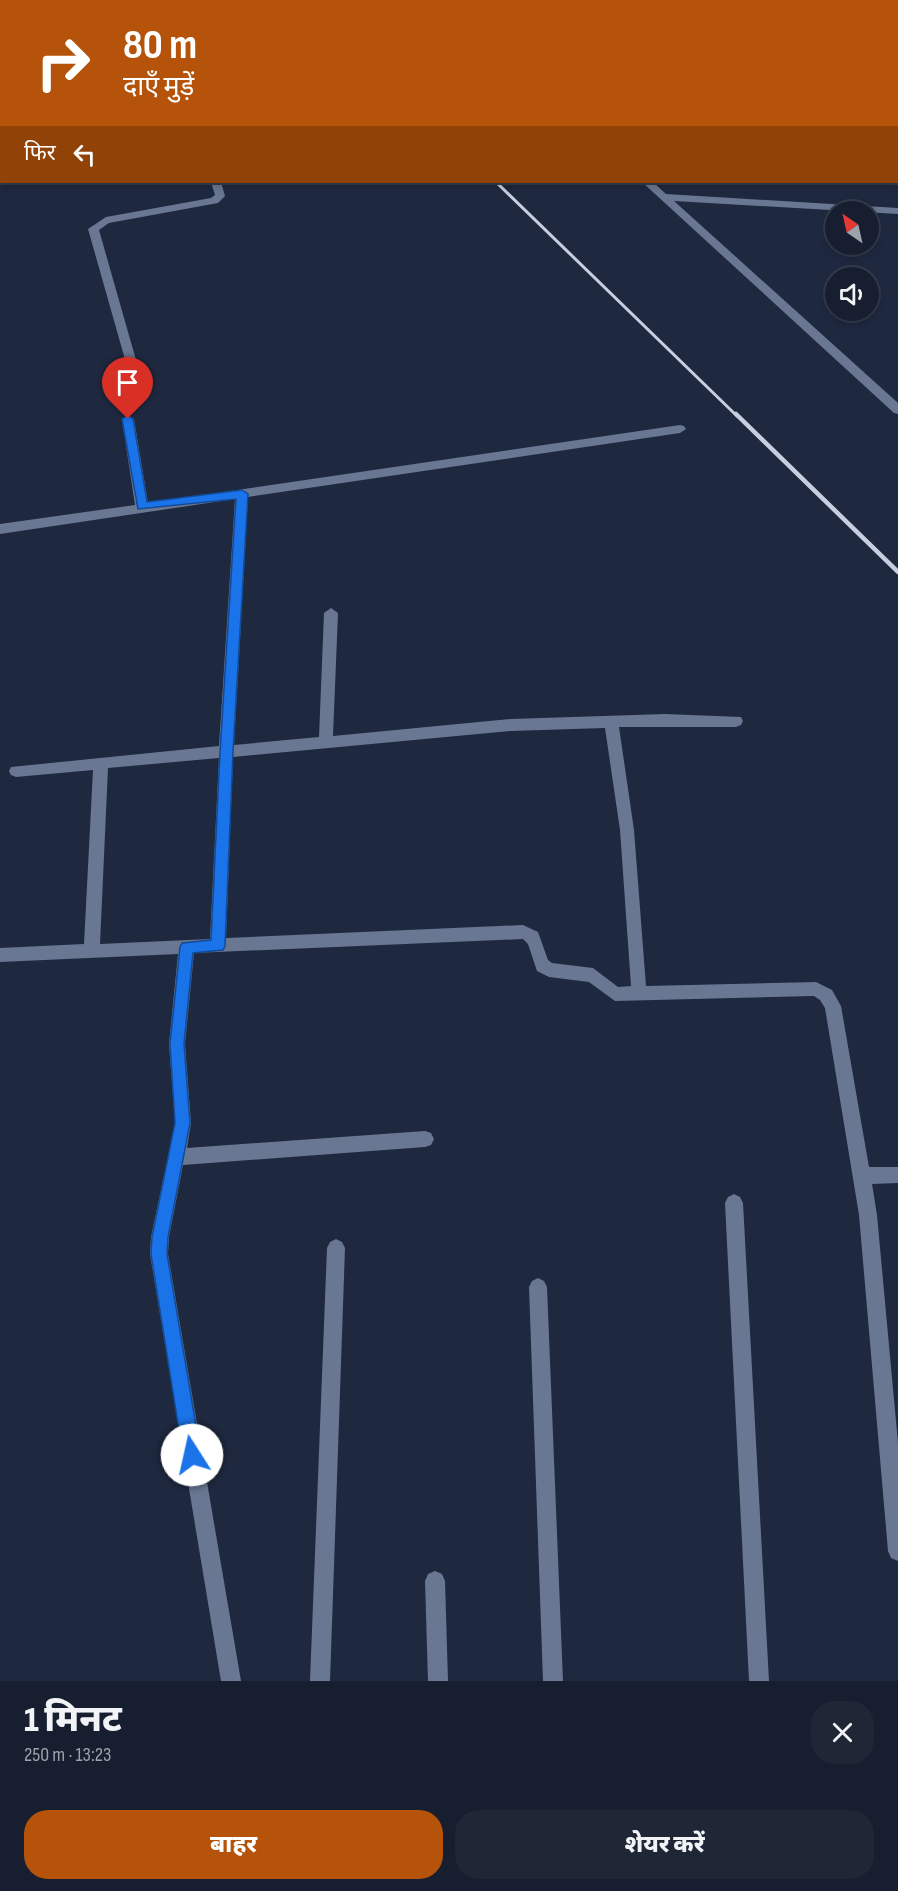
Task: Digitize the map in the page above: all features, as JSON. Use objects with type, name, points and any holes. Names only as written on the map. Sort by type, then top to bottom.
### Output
[{"type":"street","points":[[134,374],[93,229],[105,220],[214,201],[220,196],[216,183]]},
{"type":"street","points":[[648,183],[893,399],[898,410]]},
{"type":"street","points":[[663,196],[898,211]]},
{"type":"street","points":[[128,419],[142,506]]},
{"type":"street","points":[[0,529],[142,506],[242,494],[680,429]]},
{"type":"street","points":[[218,946],[226,752],[242,494]]},
{"type":"street","points":[[326,743],[331,613]]},
{"type":"street","points":[[611,721],[627,830],[639,993]]},
{"type":"street","points":[[16,771],[511,725],[611,721],[736,721]]},
{"type":"street","points":[[92,951],[101,763]]},
{"type":"street","points":[[0,955],[523,932],[530,934],[535,940],[540,962],[549,970],[593,975],[615,994],[816,989],[826,995],[833,1006],[868,1215],[898,1551]]},
{"type":"street","points":[[187,947],[177,1044],[183,1123],[160,1237],[160,1264],[231,1681]]},
{"type":"street","points":[[176,1157],[425,1140]]},
{"type":"street","points":[[861,1176],[898,1175]]},
{"type":"street","points":[[734,1203],[759,1681]]},
{"type":"street","points":[[320,1681],[336,1248]]},
{"type":"street","points":[[538,1287],[553,1681]]},
{"type":"street","points":[[435,1581],[438,1681]]},
{"type":"railway","points":[[497,183],[737,416]]},
{"type":"railway","points":[[736,414],[898,572]]},
{"type":"route","points":[[128,419],[142,506],[242,494],[226,752],[218,946],[187,947],[177,1044],[183,1123],[160,1237],[159,1254],[192,1455]]}]
